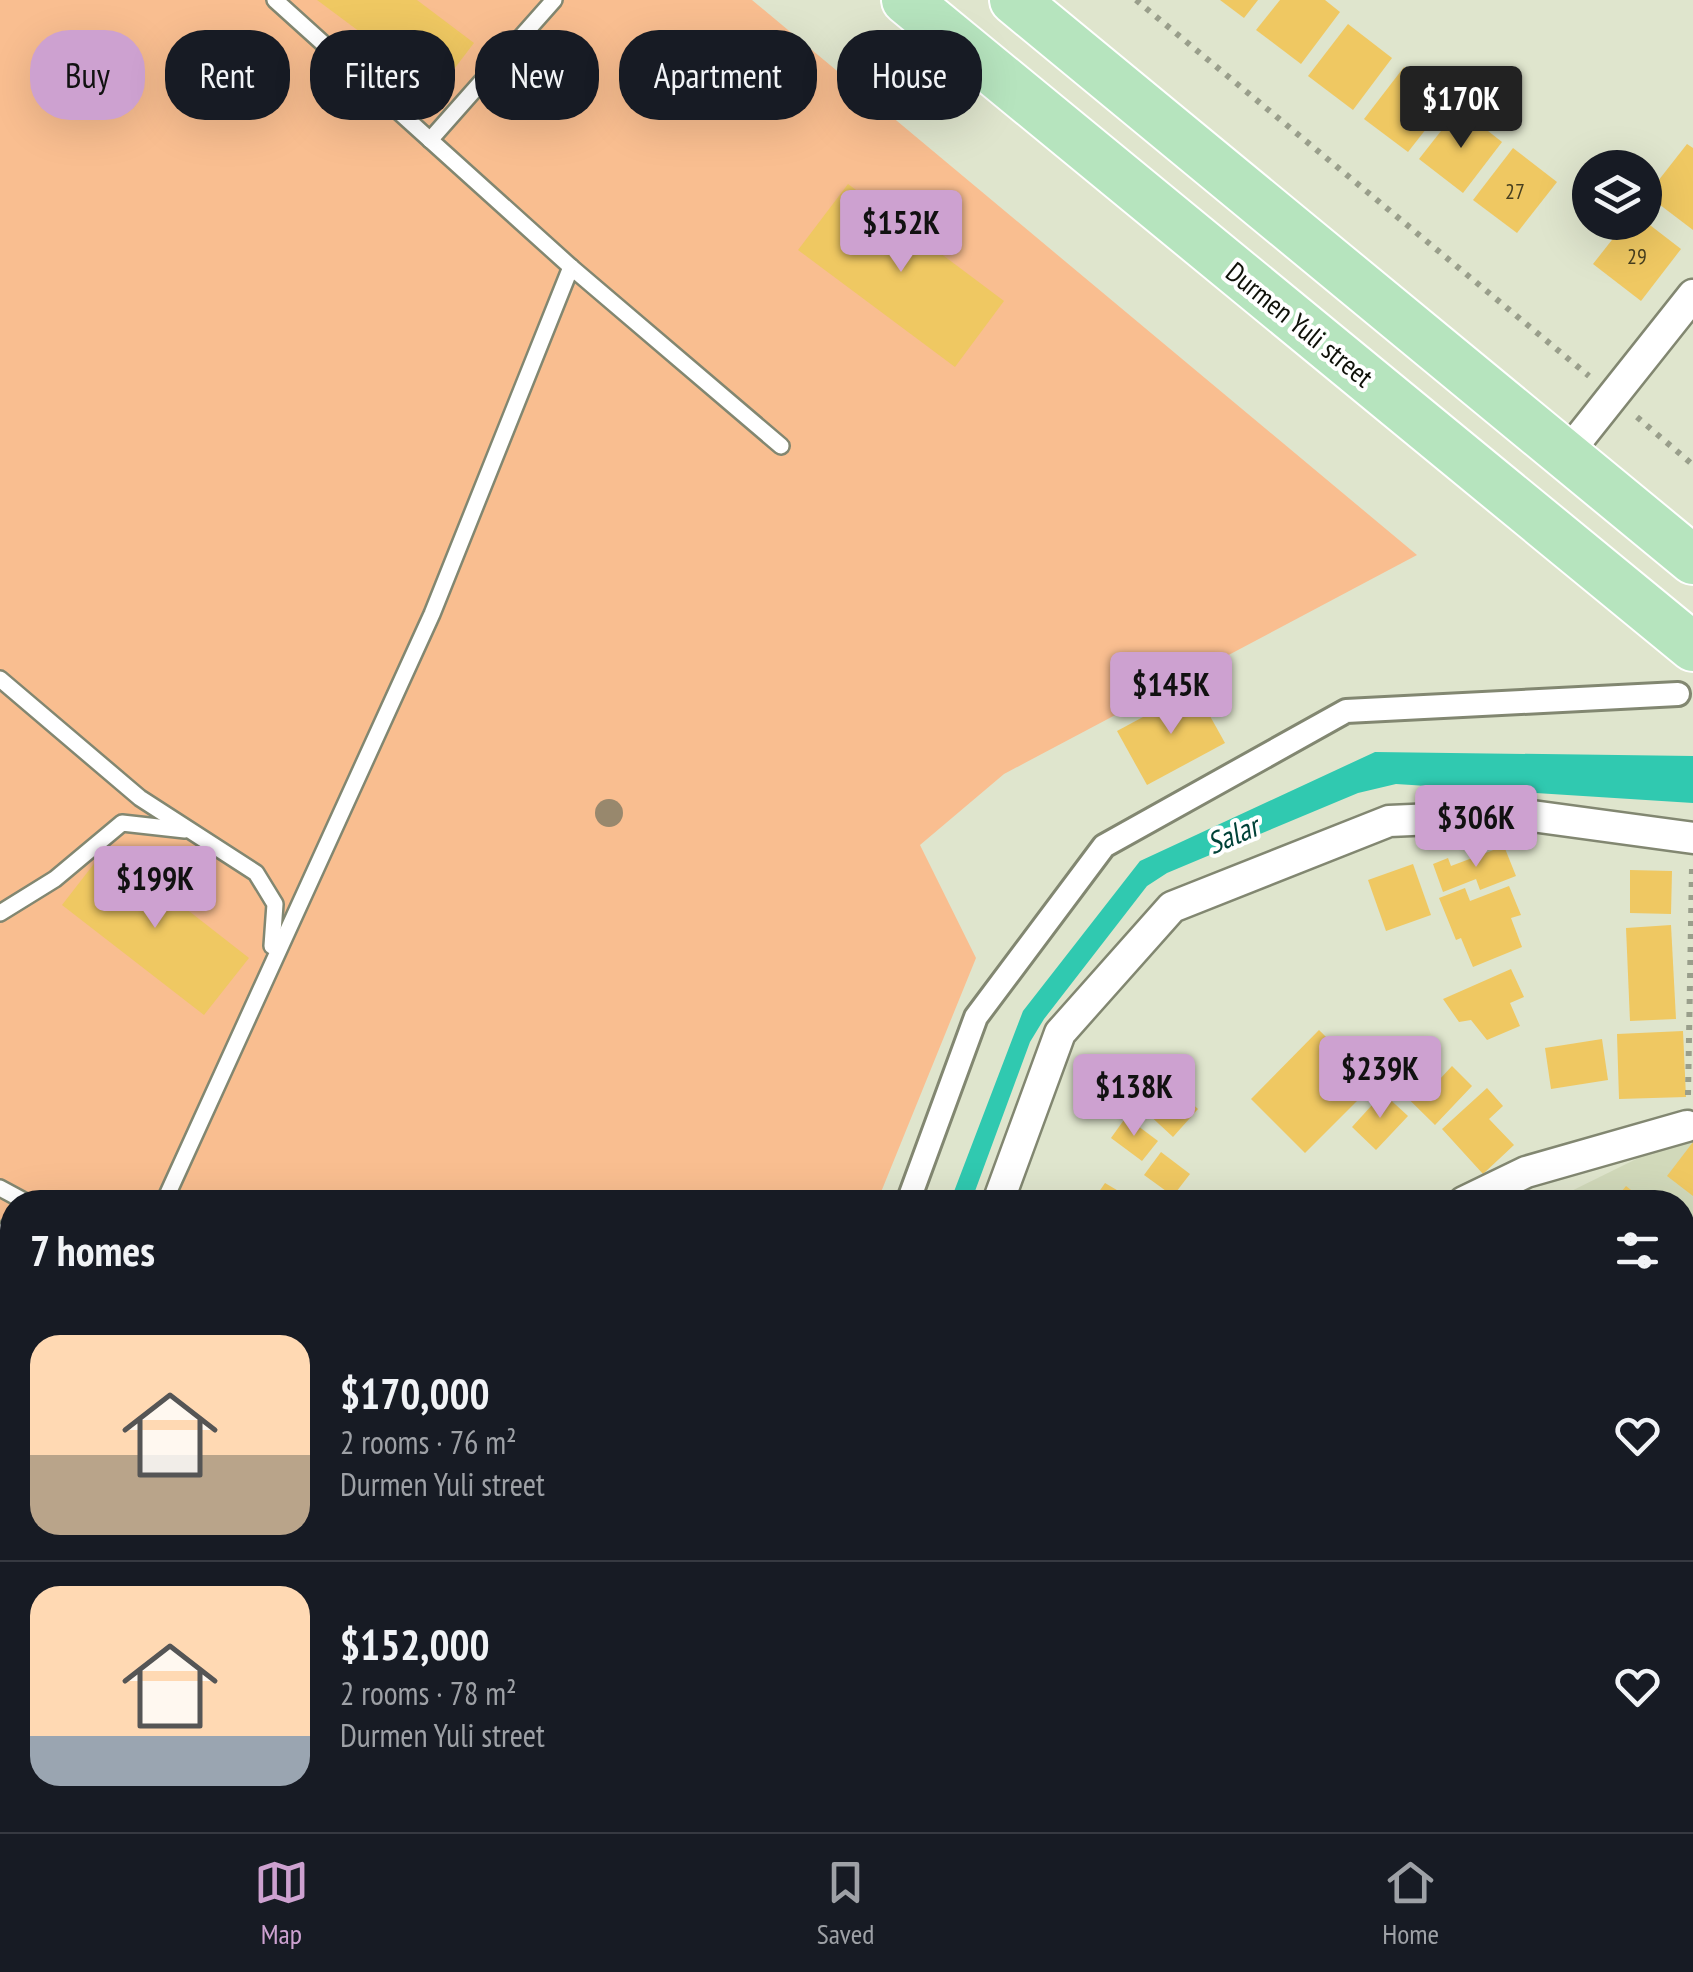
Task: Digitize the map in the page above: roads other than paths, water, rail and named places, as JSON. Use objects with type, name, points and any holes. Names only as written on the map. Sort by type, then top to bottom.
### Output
[{"type":"main road","name":"Durmen Yuli street","points":[[906,0],[1693,647]]},
{"type":"main road","points":[[1014,0],[1693,560]]},
{"type":"street","points":[[1566,455],[1693,294]]},
{"type":"street","points":[[912,1190],[976,1018],[1104,846],[1346,711],[1678,694]]},
{"type":"street","points":[[1002,1190],[1060,1033],[1172,907],[1389,822],[1525,815],[1693,838]]},
{"type":"street","points":[[1489,1190],[1526,1172],[1688,1126]]},
{"type":"lane","points":[[275,0],[571,267],[781,446]]},
{"type":"lane","points":[[430,140],[554,0]]},
{"type":"lane","points":[[169,1190],[432,614],[571,267]]},
{"type":"lane","points":[[0,679],[140,798],[256,874],[272,895],[277,913],[268,969]]},
{"type":"lane","points":[[0,914],[55,880],[122,822],[140,798]]},
{"type":"lane","points":[[122,822],[187,830]]},
{"type":"water","name":"Salar","points":[[1375,752],[1693,756],[1693,803],[1396,784],[1358,793],[1167,873],[1147,886],[1044,1019],[1030,1042],[975,1190],[955,1190],[1023,1011],[1140,861]]}]
